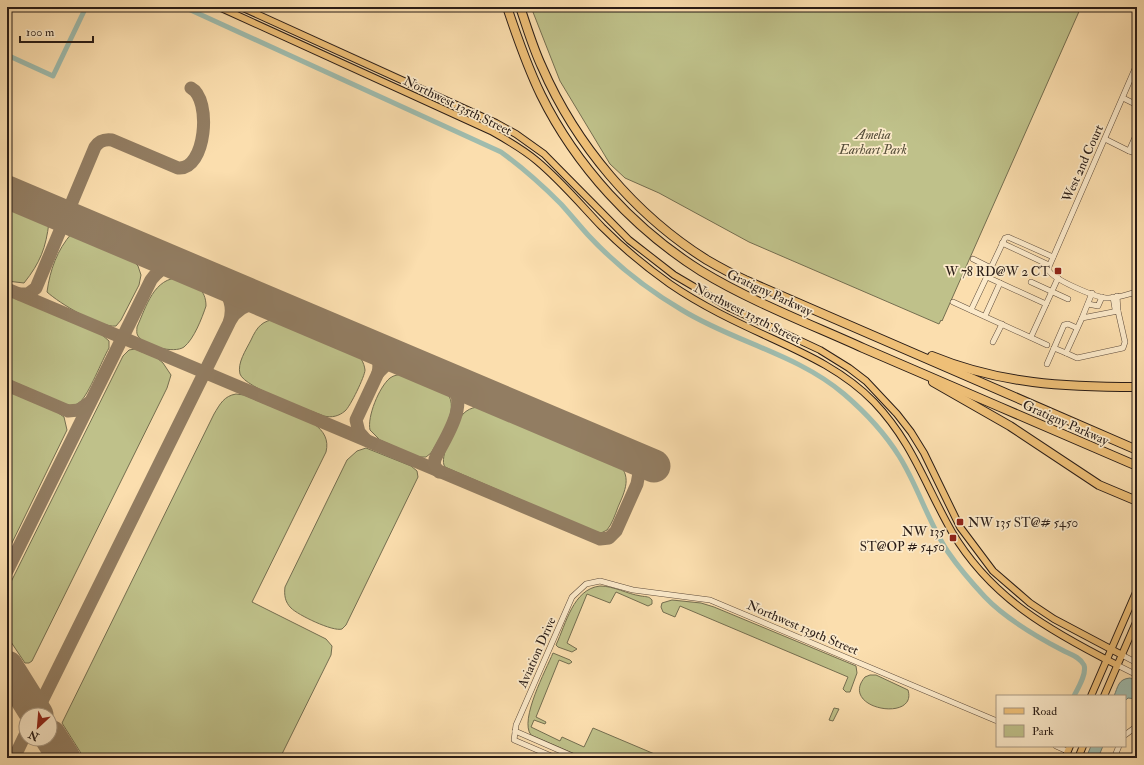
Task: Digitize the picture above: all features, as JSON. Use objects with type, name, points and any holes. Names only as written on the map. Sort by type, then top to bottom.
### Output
[{"type":"highway","name":"Gratigny Parkway","points":[[507,7],[526,62],[559,128],[585,165],[634,220],[669,249],[701,271],[738,292],[908,368],[1137,466]]},
{"type":"highway","name":"Gratigny Parkway","points":[[520,7],[541,67],[559,101],[583,140],[605,170],[637,204],[666,230],[707,260],[745,280],[896,345],[950,371],[1137,450]]},
{"type":"highway","points":[[896,345],[924,353],[973,371],[1002,378],[1039,384],[1080,387],[1137,387]]},
{"type":"highway","points":[[908,368],[1010,426],[1100,485],[1137,501]]},
{"type":"main road","name":"Northwest 135th Street","points":[[219,7],[491,131],[510,142],[537,160],[623,247],[670,284],[726,317],[819,360],[859,388],[874,401],[904,438],[917,460],[952,531],[963,548],[989,581],[1012,603],[1051,630],[1117,665]]},
{"type":"main road","name":"Northwest 135th Street","points":[[241,7],[496,123],[516,134],[544,154],[629,240],[674,275],[711,299],[820,350],[849,368],[880,395],[911,432],[924,453],[960,527],[993,571],[1030,603],[1054,619],[1122,655]]},
{"type":"main road","points":[[385,82],[389,74]]},
{"type":"main road","points":[[1091,695],[1137,590]]},
{"type":"main road","points":[[1104,695],[1137,620]]},
{"type":"main road","points":[[1078,758],[1083,747]]},
{"type":"main road","points":[[1065,758],[1069,749]]},
{"type":"street","name":"West 2nd Court","points":[[1058,278],[1048,271],[1049,265],[1137,64]]},
{"type":"street","points":[[1123,98],[1137,105]]},
{"type":"street","points":[[1129,151],[1137,133]]},
{"type":"street","points":[[1105,139],[1137,154]]},
{"type":"street","points":[[971,310],[1005,238],[1008,237],[1053,257]]},
{"type":"street","points":[[1002,243],[1049,265]]},
{"type":"street","points":[[1038,260],[1041,252]]},
{"type":"street","points":[[973,259],[991,268]]},
{"type":"street","points":[[987,277],[1046,304]]},
{"type":"street","points":[[1031,337],[1058,278],[1092,294],[1102,297],[1114,297],[1137,292]]},
{"type":"street","points":[[1031,282],[1068,299]]},
{"type":"street","points":[[985,316],[1000,283]]},
{"type":"street","points":[[1066,353],[1092,294]]},
{"type":"street","points":[[1088,304],[1098,306],[1102,297]]},
{"type":"street","points":[[1054,348],[1078,358],[1122,349],[1126,342],[1114,297]]},
{"type":"street","points":[[953,302],[1047,345]]},
{"type":"street","points":[[1082,318],[1118,311]]},
{"type":"street","points":[[993,342],[1002,324]]},
{"type":"street","points":[[1047,364],[1065,324],[1077,328]]},
{"type":"street","name":"Northwest 139th Street","points":[[592,582],[607,581],[633,590],[710,600],[996,721]]},
{"type":"street","name":"Aviation Drive","points":[[556,758],[514,740],[520,718],[572,597],[579,589],[592,582]]},
{"type":"street","points":[[1122,655],[1137,662]]},
{"type":"street","points":[[1117,665],[1137,675]]},
{"type":"street","points":[[1126,734],[1135,727]]},
{"type":"street","points":[[516,731],[577,758]]},
{"type":"street","points":[[1114,758],[1119,747]]},
{"type":"green space","name":"Amelia Earhart Park","points":[[531,7],[1081,7],[942,321],[941,320],[939,324],[749,242],[659,193],[625,178],[610,164],[560,81]]},
{"type":"green space","points":[[7,204],[49,222],[46,240],[41,255],[34,269],[24,283],[7,281]]},
{"type":"green space","points":[[72,233],[128,256],[138,266],[141,275],[139,285],[121,320],[116,326],[109,326],[90,319],[70,308],[47,292],[50,276],[58,253]]},
{"type":"green space","points":[[180,278],[195,285],[204,295],[206,306],[197,328],[188,343],[179,349],[173,350],[160,348],[146,343],[138,336],[137,327],[148,302],[157,288],[164,282],[171,279]]},
{"type":"green space","points":[[7,294],[101,334],[109,341],[109,348],[91,385],[80,402],[67,405],[7,379]]},
{"type":"green space","points":[[278,319],[354,351],[360,357],[365,370],[354,398],[343,413],[333,417],[324,416],[265,392],[244,380],[240,374],[240,365],[256,331],[264,323]]},
{"type":"green space","points":[[135,349],[157,358],[163,363],[171,375],[167,388],[32,661],[25,663],[7,636],[7,590],[123,356],[129,350]]},
{"type":"green space","points":[[402,374],[413,376],[441,388],[449,396],[451,412],[448,421],[431,453],[426,457],[418,457],[380,440],[370,430],[372,410],[382,388],[390,378]]},
{"type":"green space","points":[[7,391],[57,412],[64,417],[67,430],[7,553]]},
{"type":"green space","points":[[236,394],[244,395],[314,424],[325,436],[327,444],[326,452],[252,602],[326,639],[332,646],[331,655],[280,758],[84,758],[62,723],[214,414],[225,399]]},
{"type":"green space","points":[[487,407],[616,462],[624,472],[626,483],[615,516],[607,530],[601,533],[593,531],[445,467],[443,463],[444,456],[456,425],[463,414],[469,409]]},
{"type":"green space","points":[[366,448],[411,466],[417,471],[418,477],[346,625],[342,629],[331,628],[301,615],[291,608],[285,598],[285,587],[347,460],[357,451]]},
{"type":"green space","points":[[600,586],[610,587],[636,595],[649,597],[652,600],[652,604],[648,606],[616,592],[610,603],[587,594],[567,643],[577,649],[572,652],[558,647],[556,645],[567,618],[577,600],[591,589]]},
{"type":"green space","points":[[672,600],[701,603],[714,607],[856,666],[857,673],[850,692],[846,692],[843,689],[848,677],[680,606],[675,617],[663,612],[661,607],[662,603]]},
{"type":"green space","points":[[553,653],[572,662],[569,664],[559,660],[536,717],[546,722],[545,724],[534,720],[531,727],[560,741],[562,737],[584,747],[593,728],[664,758],[584,758],[531,735],[528,728],[528,718],[540,682]]},
{"type":"green space","points":[[876,675],[908,690],[908,700],[902,706],[892,709],[880,708],[869,704],[862,697],[860,688],[865,677]]},
{"type":"green space","points":[[834,708],[839,709],[833,721],[829,720]]},
{"type":"shaded area","points":[[1130,678],[1137,681],[1137,699],[1128,698],[1126,700],[1126,695],[1114,695],[1121,682]]},
{"type":"shaded area","points":[[1091,747],[1103,747],[1098,758],[1086,758]]},
{"type":"waterway","points":[[7,55],[53,76],[86,7]]},
{"type":"waterway","points":[[184,7],[501,152],[525,170],[554,197],[609,256],[632,276],[657,294],[702,321],[786,358],[826,380],[859,408],[874,423],[893,447],[912,479],[948,552],[975,586],[1002,613],[1043,640],[1075,656],[1082,662],[1085,669],[1082,681],[1075,695]]},
{"type":"taxiway","points":[[19,294],[28,294],[36,288],[98,143],[105,140],[112,140],[178,168],[187,166],[195,158],[200,147],[203,133],[203,119],[202,106],[198,95],[191,88]]},
{"type":"taxiway","points":[[7,571],[151,280],[157,273],[165,268],[173,266],[182,267]]},
{"type":"taxiway","points":[[39,707],[229,323],[231,309],[228,297],[225,291],[209,278]]},
{"type":"taxiway","points":[[7,289],[600,539],[609,538],[616,531],[637,484],[639,473],[637,459]]},
{"type":"taxiway","points":[[230,321],[238,311],[248,305],[260,303],[273,305]]},
{"type":"taxiway","points":[[366,440],[359,432],[356,420],[378,373],[379,365],[378,357],[368,345]]},
{"type":"taxiway","points":[[378,373],[389,362],[408,362]]},
{"type":"taxiway","points":[[439,472],[434,465],[435,459],[455,419],[457,409],[458,398],[455,388],[448,379]]},
{"type":"taxiway","points":[[7,385],[68,411],[79,410],[90,402]]},
{"type":"taxiway","points":[[7,690],[26,707]]},
{"type":"taxiway","points":[[14,758],[19,747]]},
{"type":"runway","points":[[7,192],[654,466]]},
{"type":"runway","points":[[7,667],[32,707]]},
{"type":"runway","points":[[57,747],[64,758]]},
{"type":"place","name":"W 78 RD@W 2 CT","points":[[1058,271]]},
{"type":"place","name":"NW 135 ST@# 5450","points":[[960,522]]},
{"type":"place","name":"NW 135 ST@OP # 5450","points":[[953,538]]}]
